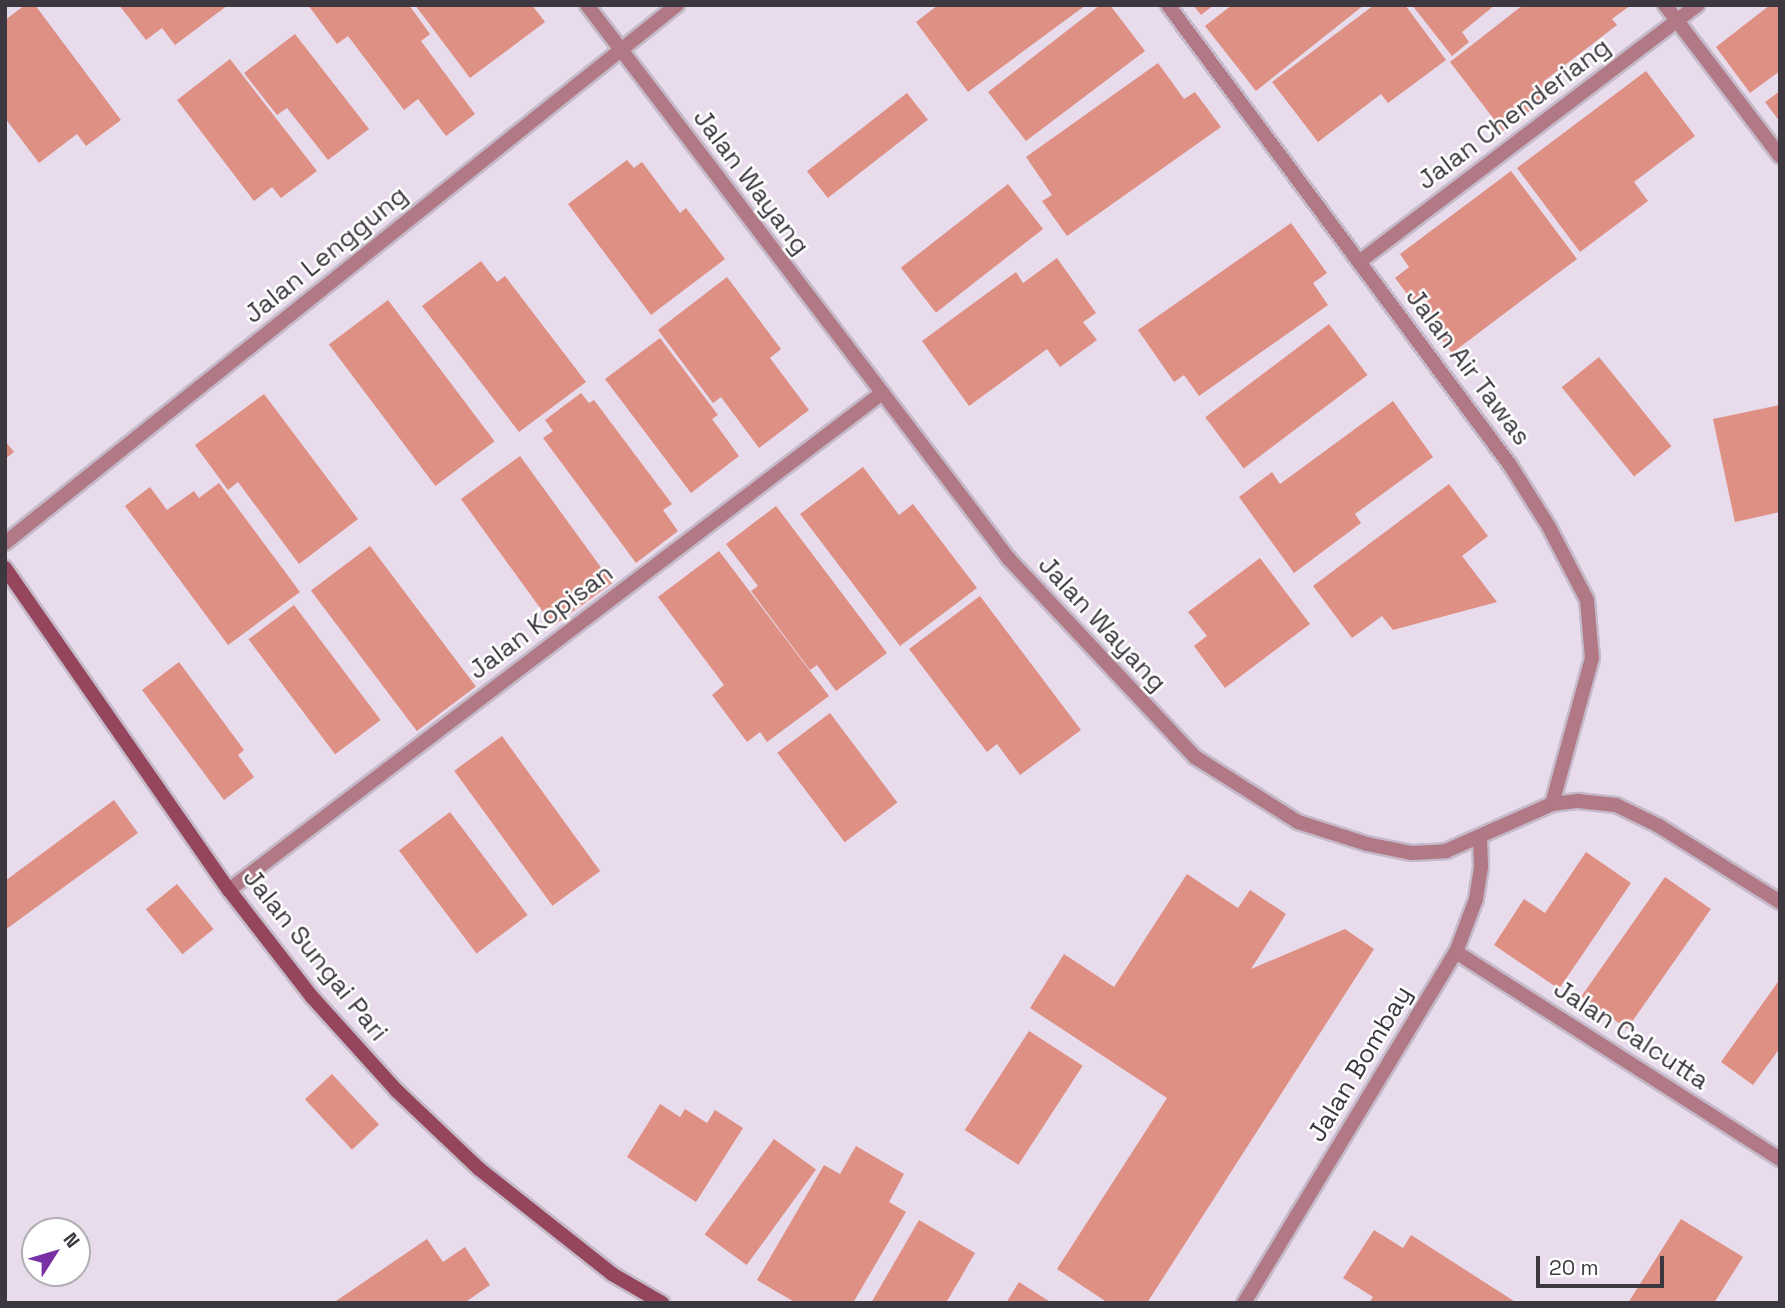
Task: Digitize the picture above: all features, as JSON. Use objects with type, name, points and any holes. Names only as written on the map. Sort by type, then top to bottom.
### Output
[{"type":"main road","name":"Jalan Sungai Pari","points":[[5,568],[229,890],[312,997],[397,1091],[478,1168],[534,1215],[612,1274],[662,1303]]},
{"type":"street","name":"Jalan Wayang","points":[[587,5],[1009,559],[1195,757],[1298,822],[1367,844],[1412,853],[1446,851],[1480,838],[1519,816],[1552,804],[1578,801],[1616,805],[1659,826],[1780,902]]},
{"type":"street","name":"Jalan Lenggung","points":[[5,543],[677,5]]},
{"type":"street","name":"Jalan Air Tawas","points":[[1168,5],[1510,465],[1549,527],[1587,600],[1592,659],[1552,804]]},
{"type":"street","points":[[1665,5],[1780,156]]},
{"type":"street","name":"Jalan Chenderiang","points":[[1359,262],[1699,5]]},
{"type":"street","name":"Jalan Kopisan","points":[[229,890],[882,393]]},
{"type":"street","name":"Jalan Bombay","points":[[1244,1303],[1456,952],[1476,899],[1481,866],[1480,838]]},
{"type":"street","name":"Jalan Calcutta","points":[[1456,952],[1780,1159]]},
{"type":"building","points":[[25,5],[35,5],[121,120],[86,146],[77,134],[39,163],[5,118],[5,20]]},
{"type":"building","points":[[119,5],[228,5],[175,45],[162,28],[146,40]]},
{"type":"building","points":[[308,5],[409,5],[430,34],[421,41],[475,114],[446,136],[418,99],[404,110],[348,36],[337,44]]},
{"type":"building","points":[[415,5],[532,5],[545,22],[470,78]]},
{"type":"building","points":[[938,5],[1086,5],[968,92],[916,22]]},
{"type":"building","points":[[1100,5],[1110,5],[1145,51],[1026,141],[988,92]]},
{"type":"building","points":[[1193,5],[1214,5],[1201,15]]},
{"type":"building","points":[[1232,5],[1364,5],[1256,91],[1205,26]]},
{"type":"building","points":[[1374,5],[1405,5],[1446,60],[1388,103],[1381,94],[1318,142],[1272,82]]},
{"type":"building","points":[[1412,5],[1495,5],[1462,32],[1469,42],[1452,56]]},
{"type":"building","points":[[1523,5],[1631,5],[1612,19],[1617,25],[1543,82],[1552,94],[1503,131],[1450,62]]},
{"type":"building","points":[[1770,5],[1780,5],[1780,71],[1750,93],[1716,47]]},
{"type":"building","points":[[295,34],[369,129],[328,160],[287,108],[277,115],[244,73]]},
{"type":"building","points":[[230,59],[317,171],[281,198],[272,187],[254,201],[177,100]]},
{"type":"building","points":[[1158,63],[1184,99],[1195,92],[1221,127],[1067,236],[1042,201],[1052,195],[1026,157]]},
{"type":"building","points":[[1646,71],[1695,136],[1634,182],[1648,201],[1580,252],[1517,168]]},
{"type":"building","points":[[1780,91],[1780,122],[1765,102]]},
{"type":"building","points":[[907,93],[928,120],[828,198],[807,171]]},
{"type":"building","points":[[627,160],[634,168],[642,162],[680,213],[686,208],[725,259],[651,315],[568,204]]},
{"type":"building","points":[[1511,171],[1577,259],[1452,353],[1395,278],[1409,267],[1400,254]]},
{"type":"building","points":[[1008,184],[1043,229],[936,313],[901,268]]},
{"type":"building","points":[[1291,223],[1327,273],[1313,283],[1328,305],[1199,396],[1184,375],[1174,382],[1138,330]]},
{"type":"building","points":[[1057,258],[1096,313],[1083,322],[1097,340],[1060,367],[1047,349],[969,406],[922,341],[1016,272],[1023,283]]},
{"type":"building","points":[[481,261],[497,282],[505,276],[586,382],[519,432],[422,306]]},
{"type":"building","points":[[727,277],[781,349],[770,358],[809,410],[759,448],[721,397],[713,403],[658,330]]},
{"type":"building","points":[[388,300],[495,441],[435,486],[329,345]]},
{"type":"building","points":[[1329,324],[1368,375],[1244,468],[1205,417]]},
{"type":"building","points":[[660,338],[718,415],[712,419],[739,456],[691,493],[605,379]]},
{"type":"building","points":[[1599,357],[1671,446],[1634,477],[1562,387]]},
{"type":"building","points":[[581,393],[589,403],[594,400],[672,504],[663,510],[678,531],[636,563],[543,438],[553,431],[545,420]]},
{"type":"building","points":[[264,394],[358,519],[299,564],[238,482],[228,490],[195,445]]},
{"type":"building","points":[[1393,401],[1433,457],[1355,514],[1361,523],[1294,573],[1239,497],[1272,472],[1280,484]]},
{"type":"building","points":[[1780,405],[1780,512],[1735,522],[1713,419]]},
{"type":"building","points":[[5,441],[14,452],[5,459]]},
{"type":"building","points":[[520,456],[612,583],[553,626],[461,499]]},
{"type":"building","points":[[863,467],[899,515],[913,504],[977,588],[900,646],[800,514]]},
{"type":"building","points":[[219,483],[300,592],[228,645],[125,506],[150,487],[167,510],[194,491],[199,498]]},
{"type":"building","points":[[1449,484],[1488,536],[1462,556],[1497,602],[1393,630],[1382,616],[1352,638],[1313,586]]},
{"type":"building","points":[[776,506],[887,653],[836,691],[817,665],[810,670],[751,591],[758,586],[726,544]]},
{"type":"building","points":[[370,546],[476,687],[417,731],[311,591]]},
{"type":"building","points":[[719,551],[829,696],[767,742],[760,732],[747,742],[712,695],[724,685],[658,597]]},
{"type":"building","points":[[1260,558],[1310,624],[1225,688],[1194,646],[1207,636],[1188,612]]},
{"type":"building","points":[[980,596],[1081,730],[1020,775],[997,744],[987,752],[909,649]]},
{"type":"building","points":[[294,605],[381,720],[335,754],[248,639]]},
{"type":"building","points":[[179,662],[244,750],[238,755],[254,777],[224,800],[142,690]]},
{"type":"building","points":[[830,713],[897,802],[845,842],[777,753]]},
{"type":"building","points":[[502,736],[600,871],[552,906],[454,771]]},
{"type":"building","points":[[114,800],[138,833],[5,930],[5,881]]},
{"type":"building","points":[[450,812],[528,915],[477,954],[399,851]]},
{"type":"building","points":[[1586,852],[1631,883],[1559,989],[1494,945],[1524,899],[1545,913]]},
{"type":"building","points":[[1187,874],[1238,908],[1250,890],[1286,914],[1251,969],[1345,929],[1374,949],[1147,1303],[1108,1303],[1057,1269],[1167,1098],[1030,1008],[1064,954],[1114,987]]},
{"type":"building","points":[[1665,877],[1711,909],[1627,1029],[1581,997]]},
{"type":"building","points":[[177,884],[214,929],[182,954],[146,909]]},
{"type":"building","points":[[1780,979],[1780,1048],[1753,1085],[1721,1062]]},
{"type":"building","points":[[1029,1031],[1083,1066],[1018,1165],[965,1130]]},
{"type":"building","points":[[332,1074],[379,1124],[352,1150],[305,1099]]},
{"type":"building","points":[[660,1104],[680,1117],[685,1109],[707,1123],[715,1110],[743,1128],[696,1202],[627,1157]]},
{"type":"building","points":[[774,1139],[816,1170],[747,1265],[705,1234]]},
{"type":"building","points":[[856,1146],[904,1174],[889,1202],[906,1212],[853,1303],[796,1303],[757,1280],[824,1165],[840,1174]]},
{"type":"building","points":[[1681,1219],[1743,1257],[1714,1303],[1628,1303]]},
{"type":"building","points":[[919,1220],[975,1253],[946,1303],[871,1303]]},
{"type":"building","points":[[1374,1230],[1403,1248],[1411,1235],[1517,1303],[1369,1303],[1373,1297],[1343,1278]]},
{"type":"building","points":[[427,1239],[443,1262],[465,1247],[490,1285],[467,1301],[469,1303],[333,1303]]},
{"type":"building","points":[[1019,1282],[1052,1303],[1006,1303]]}]
